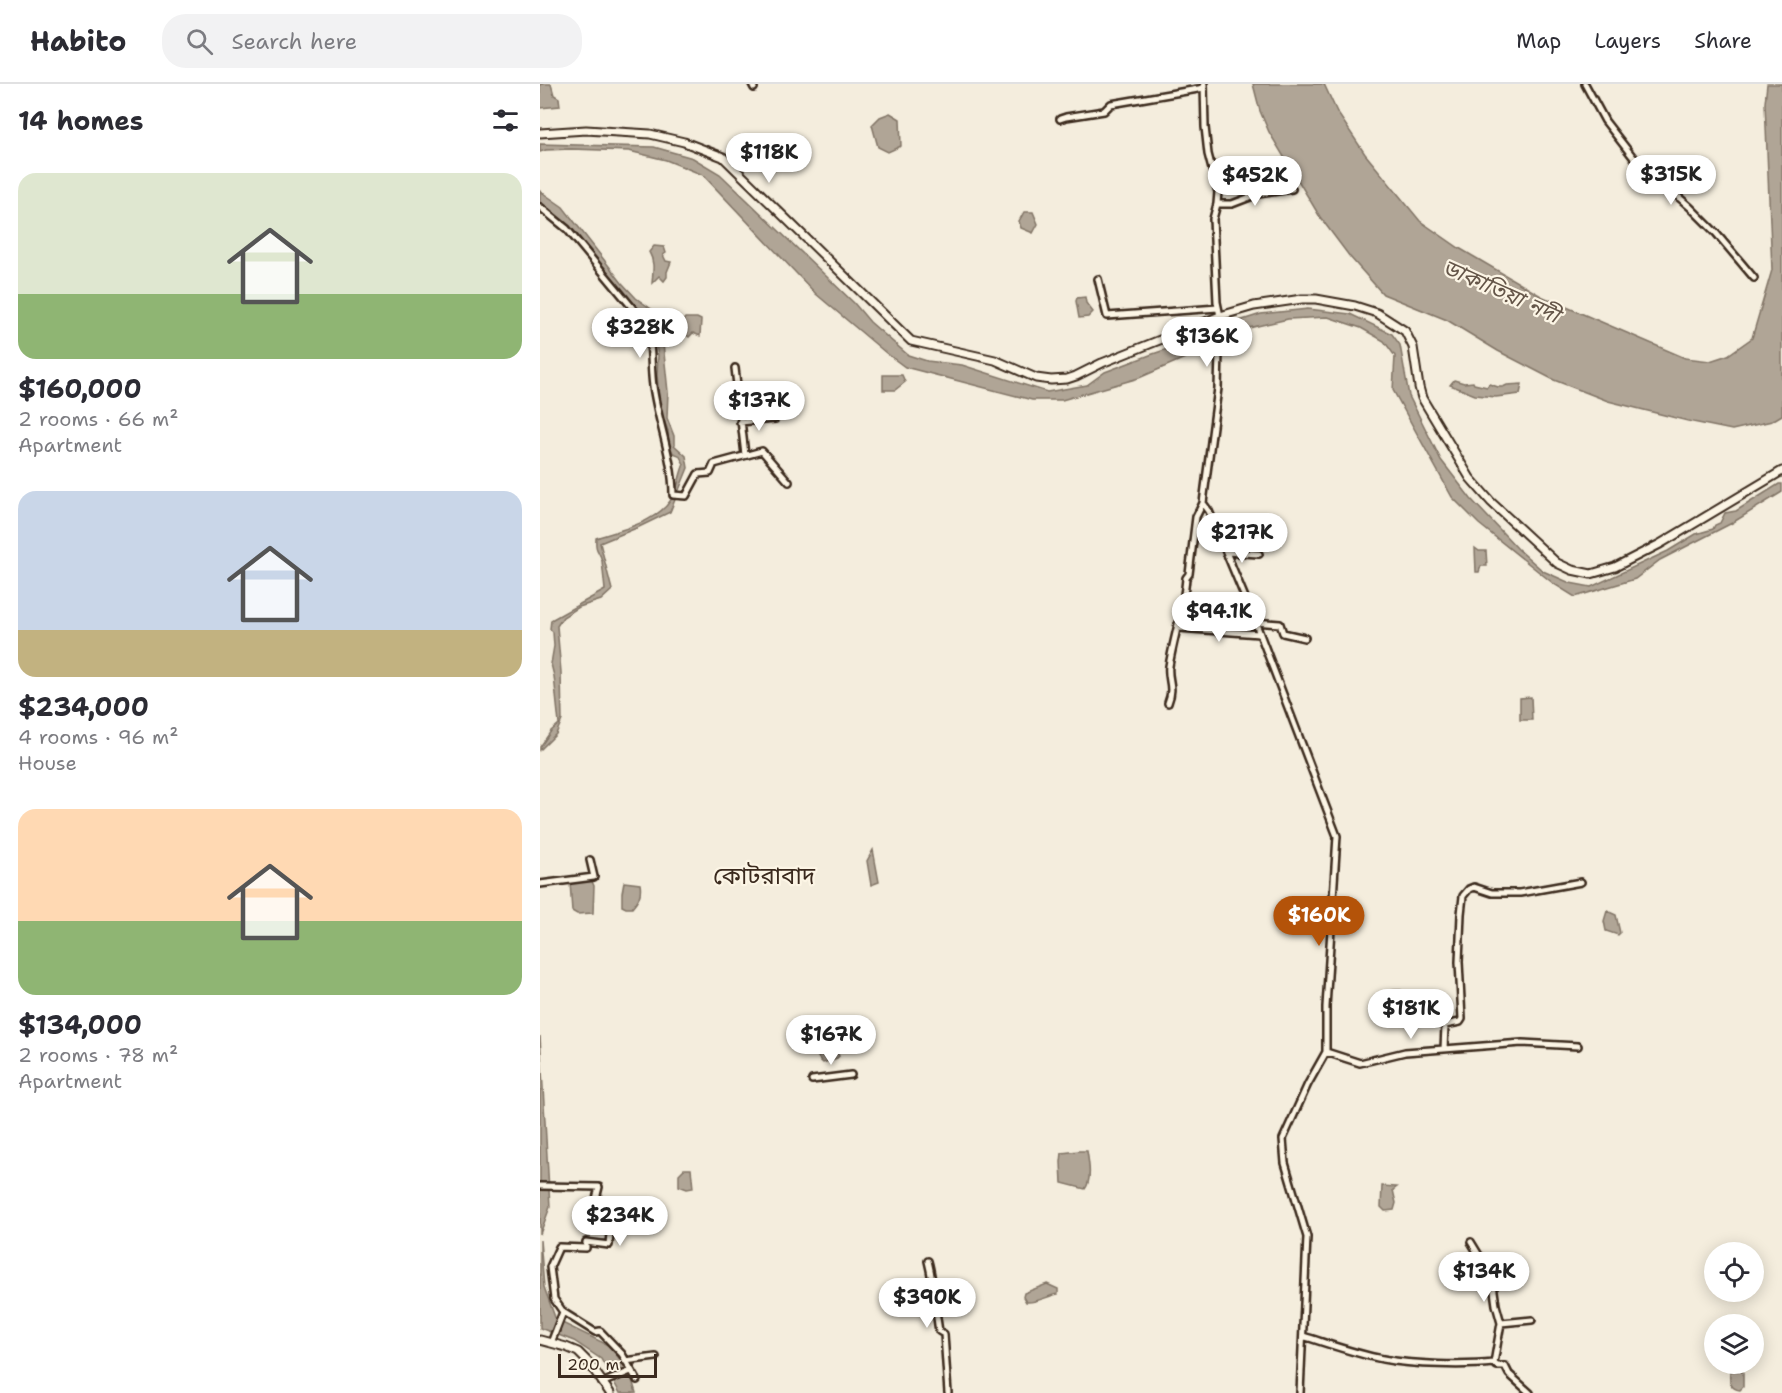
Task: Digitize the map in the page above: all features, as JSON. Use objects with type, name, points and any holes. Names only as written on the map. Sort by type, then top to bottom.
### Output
[{"type":"main road","points":[[540,133],[586,130],[650,134],[684,142],[723,157],[911,341],[995,360],[1036,378],[1051,380],[1076,376],[1219,312],[1302,299],[1355,306],[1377,313],[1404,331],[1413,347],[1422,398],[1470,478],[1491,502],[1540,548],[1557,563],[1572,570],[1591,574],[1615,567],[1660,544],[1782,471]]},
{"type":"main road","points":[[540,1340],[578,1352],[589,1363],[610,1393]]},
{"type":"street","points":[[1585,84],[1605,121],[1633,157],[1716,233],[1754,278]]},
{"type":"street","points":[[1060,119],[1104,111],[1111,104],[1204,86],[1205,127],[1218,192],[1213,219],[1219,312],[1218,388],[1203,503],[1196,517],[1189,574],[1184,587],[1179,628],[1170,662],[1172,689],[1168,703]]},
{"type":"street","points":[[1217,204],[1232,204],[1258,194],[1292,189]]},
{"type":"street","points":[[540,207],[567,229],[645,322],[651,348],[652,384],[673,477],[673,495],[686,496],[698,474],[710,473],[714,464],[762,451],[789,482]]},
{"type":"street","points":[[1098,279],[1107,316],[1219,312]]},
{"type":"street","points":[[735,368],[745,455]]},
{"type":"street","points":[[740,422],[775,419]]},
{"type":"street","points":[[1203,503],[1209,511],[1255,622],[1336,836],[1326,1006],[1326,1053],[1308,1084],[1283,1139],[1285,1163],[1307,1237],[1300,1393]]},
{"type":"street","points":[[1226,552],[1259,554]]},
{"type":"street","points":[[1255,622],[1280,624],[1283,633],[1305,638]]},
{"type":"street","points":[[1179,628],[1259,634]]},
{"type":"street","points":[[540,884],[594,877],[590,860]]},
{"type":"street","points":[[1444,1049],[1445,1025],[1460,1022],[1462,1014],[1459,962],[1462,896],[1474,887],[1492,893],[1520,893],[1581,882]]},
{"type":"street","points":[[1326,1053],[1360,1063],[1406,1052],[1444,1049],[1522,1043],[1578,1046]]},
{"type":"street","points":[[812,1080],[851,1075]]},
{"type":"street","points":[[540,1186],[599,1187],[594,1207],[612,1209],[609,1245],[586,1242],[586,1248],[559,1247],[550,1267],[554,1299],[563,1312],[595,1332],[600,1332],[622,1354],[637,1380]]},
{"type":"street","points":[[1470,1242],[1488,1270],[1501,1323],[1494,1363]]},
{"type":"street","points":[[928,1261],[934,1283],[939,1331],[944,1334],[948,1393]]},
{"type":"street","points":[[551,1343],[563,1312]]},
{"type":"street","points":[[1501,1323],[1532,1320]]},
{"type":"street","points":[[1303,1336],[1397,1362],[1480,1365],[1494,1363],[1497,1366],[1505,1366],[1509,1374],[1530,1393]]},
{"type":"street","points":[[626,1361],[656,1357]]},
{"type":"street","points":[[602,1383],[631,1371]]},
{"type":"water","points":[[540,84],[551,84],[554,95],[559,98],[560,106],[540,108]]},
{"type":"water","name":"ডাকাতিয়া নদী","points":[[1253,84],[1324,84],[1337,112],[1365,154],[1420,221],[1459,248],[1541,296],[1685,358],[1710,361],[1728,355],[1752,338],[1772,270],[1765,103],[1767,84],[1782,84],[1782,415],[1772,421],[1732,430],[1608,401],[1554,380],[1498,351],[1447,320],[1383,294],[1350,257],[1320,217],[1269,132],[1260,111]]},
{"type":"water","points":[[890,113],[900,119],[901,146],[888,152],[878,147],[872,125],[880,117]]},
{"type":"water","points":[[540,144],[654,147],[693,158],[720,174],[854,303],[870,322],[908,355],[927,361],[962,365],[1047,392],[1087,385],[1105,372],[1188,342],[1205,332],[1261,314],[1308,309],[1350,314],[1392,334],[1400,345],[1409,396],[1441,460],[1471,499],[1518,549],[1543,571],[1570,583],[1591,587],[1668,551],[1696,534],[1713,529],[1720,523],[1725,513],[1736,511],[1779,484],[1782,484],[1782,492],[1732,523],[1660,560],[1635,579],[1575,597],[1554,584],[1479,524],[1452,497],[1393,390],[1395,356],[1384,341],[1361,328],[1328,317],[1288,319],[1249,328],[1220,339],[1194,354],[1139,378],[1062,400],[1032,400],[905,367],[816,294],[703,175],[666,160],[629,151],[571,149],[540,152]]},
{"type":"water","points":[[540,191],[563,207],[622,283],[636,298],[654,311],[661,324],[668,392],[667,418],[674,436],[674,445],[686,456],[688,468],[670,512],[600,543],[612,590],[601,600],[579,607],[563,617],[557,626],[562,720],[556,734],[540,750],[551,731],[559,724],[551,664],[554,646],[553,632],[550,629],[551,620],[605,590],[602,561],[597,549],[596,538],[642,523],[662,510],[670,502],[675,492],[684,464],[679,455],[673,453],[669,444],[668,431],[660,410],[658,355],[654,335],[647,319],[565,223],[540,202]]},
{"type":"water","points":[[1024,212],[1033,212],[1038,224],[1033,233],[1021,228],[1019,221]]},
{"type":"water","points":[[654,246],[664,247],[666,253],[663,255],[666,261],[671,262],[664,281],[659,276],[652,283],[653,263],[649,252]]},
{"type":"water","points":[[1085,297],[1086,303],[1093,312],[1088,317],[1079,318],[1076,301],[1077,298]]},
{"type":"water","points":[[685,318],[701,320],[700,336],[693,333],[689,337],[684,333],[680,325]]},
{"type":"water","points":[[883,375],[902,375],[905,382],[895,390],[883,390]]},
{"type":"water","points":[[1454,380],[1464,383],[1473,382],[1487,387],[1489,384],[1503,387],[1522,384],[1520,394],[1496,397],[1475,395],[1450,385]]},
{"type":"water","points":[[1475,548],[1479,551],[1486,551],[1487,566],[1481,566],[1479,572],[1476,572]]},
{"type":"water","points":[[1531,697],[1532,720],[1520,720],[1520,698]]},
{"type":"water","points":[[873,850],[879,882],[871,885],[867,861]]},
{"type":"water","points":[[591,879],[594,886],[593,913],[577,914],[572,911],[570,882]]},
{"type":"water","points":[[624,882],[640,884],[639,898],[632,908],[622,906]]},
{"type":"water","points":[[1607,911],[1616,915],[1620,933],[1618,935],[1606,931],[1604,921]]},
{"type":"water","points":[[1401,990],[1407,1002],[1405,1016],[1398,1022],[1387,1019],[1383,1013],[1384,997],[1390,991]]},
{"type":"water","points":[[830,1030],[837,1043],[833,1044],[839,1056],[823,1063],[816,1053],[814,1040],[814,1032]]},
{"type":"water","points":[[540,1036],[550,1207],[540,1234]]},
{"type":"water","points":[[1087,1151],[1088,1156],[1089,1176],[1085,1189],[1062,1183],[1062,1153]]},
{"type":"water","points":[[684,1169],[691,1169],[693,1188],[687,1189],[679,1186],[679,1174]]},
{"type":"water","points":[[1382,1186],[1397,1187],[1393,1190],[1396,1203],[1394,1210],[1385,1211],[1381,1207]]},
{"type":"water","points":[[540,1240],[544,1287],[556,1320],[610,1346],[630,1373],[636,1393],[620,1393],[601,1359],[574,1341],[540,1328]]},
{"type":"water","points":[[1047,1284],[1058,1289],[1058,1294],[1026,1302],[1023,1297],[1024,1293]]},
{"type":"water","points":[[1730,1374],[1743,1374],[1743,1387],[1740,1390],[1734,1388],[1730,1381]]},
{"type":"district","name":"কোটরাবাদ","points":[[764,876]]}]
